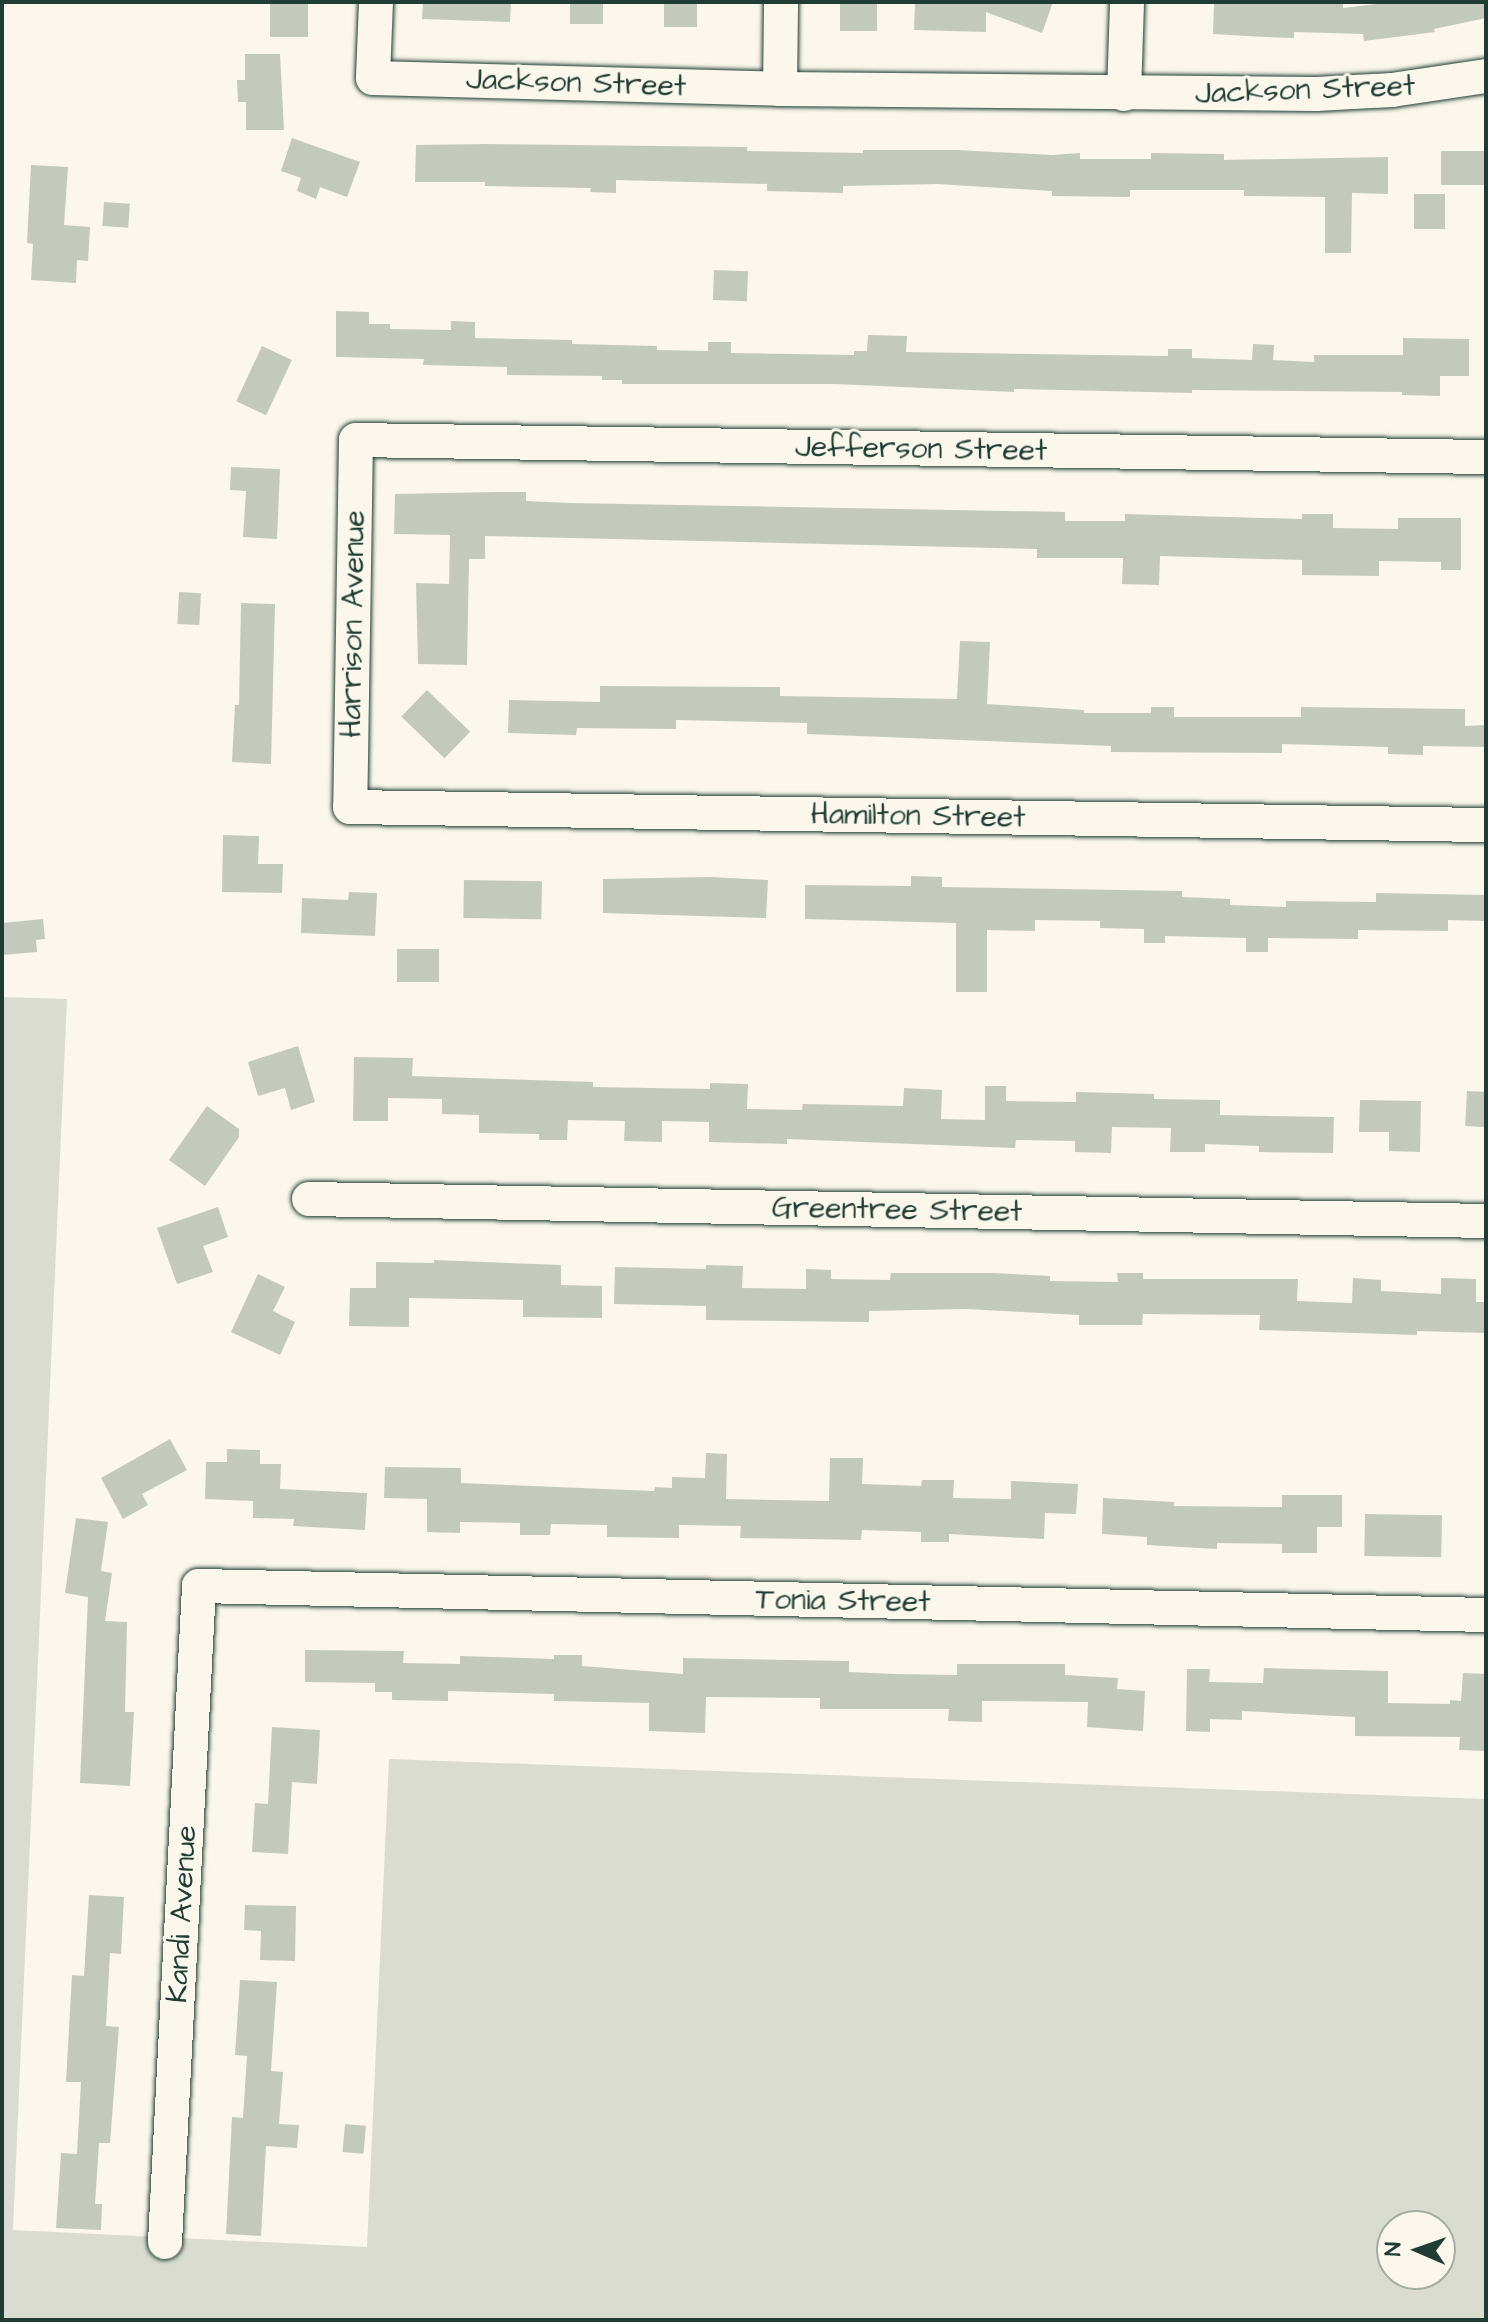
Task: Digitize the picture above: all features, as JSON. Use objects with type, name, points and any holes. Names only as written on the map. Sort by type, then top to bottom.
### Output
[{"type":"street","name":"Jackson Street","points":[[376,2],[373,78],[780,89],[1316,94],[1392,90],[1486,76]]},
{"type":"street","points":[[780,89],[781,2]]},
{"type":"street","points":[[1124,94],[1127,2]]},
{"type":"street","name":"Jefferson Street","points":[[356,440],[1486,457]]},
{"type":"street","name":"Harrison Avenue","points":[[350,807],[356,440]]},
{"type":"street","name":"Hamilton Street","points":[[350,807],[1486,825]]},
{"type":"street","name":"Greentree Street","points":[[309,1199],[1486,1221]]},
{"type":"street","name":"Tonia Street","points":[[199,1586],[1486,1615]]},
{"type":"street","name":"Kandi Avenue","points":[[165,2242],[199,1586]]},
{"type":"shaded area","points":[[2,997],[67,999],[13,2230],[367,2247],[389,1759],[1486,1799],[1486,2320],[2,2320]]},
{"type":"building","points":[[270,2],[308,2],[308,37],[270,37]]},
{"type":"building","points":[[423,2],[511,2],[510,22],[422,19]]},
{"type":"building","points":[[570,2],[603,2],[603,24],[570,24]]},
{"type":"building","points":[[664,2],[697,2],[697,27],[664,27]]},
{"type":"building","points":[[840,2],[877,2],[877,31],[840,31]]},
{"type":"building","points":[[915,2],[1053,2],[1042,33],[986,12],[986,32],[914,30]]},
{"type":"building","points":[[1214,2],[1343,2],[1343,8],[1393,2],[1486,2],[1486,18],[1434,29],[1435,32],[1364,41],[1363,34],[1294,32],[1294,38],[1213,34]]},
{"type":"building","points":[[245,54],[280,54],[284,130],[246,130],[246,102],[238,102],[237,80],[245,80]]},
{"type":"building","points":[[292,138],[360,162],[347,197],[320,187],[316,199],[297,191],[301,178],[281,171]]},
{"type":"building","points":[[416,145],[747,147],[747,151],[863,153],[863,150],[957,150],[1052,155],[1080,153],[1080,159],[1151,159],[1151,153],[1224,154],[1224,160],[1388,157],[1388,194],[1352,193],[1351,253],[1325,253],[1325,197],[1244,196],[1244,190],[1130,190],[1130,197],[1052,196],[1052,191],[937,184],[843,186],[843,193],[767,191],[767,184],[616,180],[616,193],[590,192],[591,188],[485,186],[485,182],[415,182]]},
{"type":"building","points":[[1441,151],[1486,151],[1486,185],[1441,185]]},
{"type":"building","points":[[31,165],[68,167],[64,225],[90,227],[88,261],[77,260],[76,283],[31,280],[33,244],[27,243]]},
{"type":"building","points":[[1414,194],[1445,194],[1445,229],[1414,229]]},
{"type":"building","points":[[104,202],[130,204],[128,228],[102,226]]},
{"type":"building","points":[[714,270],[748,271],[747,301],[713,300]]},
{"type":"building","points":[[336,311],[369,312],[369,324],[390,324],[390,329],[451,330],[451,321],[475,322],[475,338],[572,340],[572,344],[708,351],[708,342],[731,342],[731,353],[854,355],[854,351],[867,351],[868,335],[907,336],[906,352],[1168,356],[1168,349],[1192,349],[1192,358],[1252,360],[1253,344],[1274,345],[1273,360],[1314,362],[1314,355],[1403,355],[1403,338],[1469,339],[1469,376],[1440,376],[1440,396],[1402,395],[1402,392],[1192,390],[1192,393],[1014,389],[1014,392],[835,384],[622,384],[622,380],[602,380],[602,376],[507,375],[507,367],[423,365],[424,359],[336,357]]},
{"type":"building","points":[[262,346],[292,360],[266,415],[236,401]]},
{"type":"building","points":[[231,467],[280,469],[277,539],[243,537],[246,491],[230,490]]},
{"type":"building","points":[[526,492],[526,501],[570,503],[1065,512],[1065,521],[1125,521],[1125,514],[1302,519],[1302,514],[1333,514],[1333,528],[1398,529],[1398,518],[1461,518],[1461,570],[1441,570],[1441,562],[1379,561],[1379,576],[1302,575],[1302,560],[1160,556],[1159,585],[1122,584],[1123,558],[1037,558],[1037,549],[485,536],[485,559],[469,559],[467,665],[418,664],[416,583],[449,584],[450,535],[394,534],[395,494]]},
{"type":"building","points":[[179,592],[201,593],[199,625],[177,624]]},
{"type":"building","points":[[241,603],[275,604],[271,764],[232,762],[235,705],[239,705]]},
{"type":"building","points":[[960,641],[990,642],[987,704],[1084,710],[1084,713],[1151,713],[1151,707],[1174,707],[1174,717],[1301,717],[1301,707],[1465,709],[1465,726],[1486,725],[1486,747],[1423,746],[1423,755],[1388,754],[1388,747],[1282,744],[1282,753],[1111,752],[1111,746],[807,734],[807,723],[676,720],[676,729],[577,728],[576,735],[508,733],[509,700],[600,702],[600,686],[780,687],[780,696],[957,699]]},
{"type":"building","points":[[427,690],[470,732],[444,758],[401,717]]},
{"type":"building","points":[[223,835],[259,836],[258,864],[283,864],[282,893],[222,892]]},
{"type":"building","points":[[911,876],[942,877],[942,887],[1182,891],[1182,897],[1230,899],[1230,905],[1286,907],[1286,901],[1376,902],[1376,893],[1486,895],[1486,921],[1448,920],[1448,931],[1358,930],[1358,939],[1268,938],[1268,952],[1246,952],[1246,938],[1165,936],[1165,943],[1144,943],[1144,929],[1100,928],[1100,921],[1035,920],[1035,931],[987,930],[987,992],[956,992],[956,923],[805,919],[805,885],[911,886]]},
{"type":"building","points":[[710,877],[768,880],[766,918],[603,913],[603,879]]},
{"type":"building","points":[[464,880],[542,881],[541,919],[463,918]]},
{"type":"building","points":[[349,892],[377,893],[375,936],[301,933],[302,898],[348,900]]},
{"type":"building","points":[[43,919],[45,939],[36,940],[37,952],[2,955],[2,923]]},
{"type":"building","points":[[397,949],[439,949],[439,982],[397,982]]},
{"type":"building","points":[[298,1046],[315,1102],[291,1110],[285,1088],[258,1096],[248,1062]]},
{"type":"building","points":[[354,1057],[413,1058],[412,1076],[593,1082],[593,1087],[710,1089],[710,1083],[748,1084],[747,1109],[802,1110],[803,1104],[903,1106],[904,1088],[942,1090],[941,1119],[985,1120],[985,1086],[1006,1086],[1006,1101],[1076,1102],[1076,1092],[1154,1094],[1154,1099],[1220,1100],[1220,1115],[1334,1117],[1333,1153],[1259,1152],[1259,1146],[1205,1144],[1205,1152],[1170,1152],[1171,1128],[1112,1127],[1111,1153],[1075,1152],[1075,1141],[1016,1140],[1015,1148],[787,1139],[787,1144],[709,1142],[709,1122],[662,1121],[662,1142],[624,1141],[625,1121],[568,1120],[567,1140],[539,1140],[539,1134],[479,1133],[479,1115],[442,1114],[442,1099],[388,1098],[388,1121],[353,1121]]},
{"type":"building","points":[[1467,1091],[1486,1092],[1484,1127],[1465,1126]]},
{"type":"building","points":[[1360,1100],[1421,1101],[1420,1152],[1389,1151],[1389,1132],[1359,1132]]},
{"type":"building","points":[[207,1106],[239,1129],[239,1137],[205,1186],[169,1160]]},
{"type":"building","points":[[218,1207],[228,1237],[203,1246],[213,1272],[177,1284],[157,1228]]},
{"type":"building","points":[[434,1260],[561,1265],[561,1285],[602,1286],[602,1318],[523,1317],[523,1300],[409,1298],[409,1327],[349,1326],[350,1288],[376,1288],[376,1262],[434,1263]]},
{"type":"building","points":[[706,1265],[743,1266],[742,1288],[806,1289],[806,1269],[831,1270],[831,1279],[890,1280],[891,1273],[992,1273],[1050,1276],[1050,1281],[1118,1282],[1117,1273],[1143,1273],[1143,1279],[1298,1279],[1297,1301],[1352,1303],[1353,1278],[1381,1280],[1381,1291],[1441,1294],[1441,1278],[1476,1279],[1476,1302],[1486,1302],[1486,1333],[1417,1331],[1417,1335],[1259,1330],[1260,1315],[1143,1314],[1142,1325],[1079,1325],[1079,1315],[966,1309],[869,1311],[869,1322],[706,1320],[706,1306],[614,1304],[615,1267],[706,1269]]},
{"type":"building","points":[[258,1274],[285,1287],[273,1311],[295,1322],[280,1355],[231,1332]]},
{"type":"building","points":[[170,1439],[187,1470],[142,1494],[148,1505],[123,1519],[101,1478]]},
{"type":"building","points":[[227,1449],[260,1450],[260,1464],[281,1464],[280,1489],[367,1493],[365,1530],[293,1526],[294,1519],[253,1518],[253,1501],[205,1499],[206,1462],[227,1462]]},
{"type":"building","points":[[706,1453],[727,1454],[726,1499],[829,1501],[830,1458],[863,1458],[862,1484],[921,1486],[922,1480],[954,1480],[953,1498],[1011,1499],[1011,1481],[1078,1484],[1076,1514],[1045,1513],[1044,1539],[949,1534],[949,1542],[921,1542],[921,1532],[862,1530],[861,1540],[740,1538],[741,1526],[679,1525],[679,1538],[607,1537],[607,1525],[551,1524],[550,1535],[520,1535],[520,1523],[460,1522],[460,1533],[427,1532],[427,1499],[384,1498],[385,1467],[461,1468],[461,1483],[654,1491],[655,1487],[672,1488],[672,1477],[705,1478]]},
{"type":"building","points":[[1282,1495],[1342,1495],[1342,1527],[1317,1527],[1317,1553],[1282,1553],[1282,1544],[1217,1543],[1217,1549],[1147,1545],[1147,1537],[1102,1534],[1103,1498],[1174,1502],[1174,1506],[1282,1507]]},
{"type":"building","points":[[1365,1514],[1442,1515],[1441,1557],[1364,1556]]},
{"type":"building","points":[[76,1518],[108,1522],[101,1571],[112,1573],[105,1621],[127,1622],[125,1712],[134,1712],[130,1786],[80,1783],[88,1597],[65,1593]]},
{"type":"building","points":[[305,1650],[404,1651],[403,1663],[460,1664],[460,1656],[554,1659],[554,1655],[582,1655],[582,1666],[683,1674],[683,1658],[849,1661],[849,1672],[957,1675],[957,1664],[1065,1664],[1065,1675],[1118,1678],[1117,1689],[1145,1691],[1143,1731],[1087,1727],[1088,1702],[982,1701],[982,1722],[948,1721],[949,1709],[820,1709],[820,1698],[706,1697],[705,1733],[649,1731],[649,1703],[554,1701],[554,1694],[448,1691],[448,1701],[392,1700],[392,1692],[375,1692],[375,1683],[305,1682]]},
{"type":"building","points":[[1264,1668],[1388,1671],[1388,1703],[1450,1704],[1450,1700],[1461,1701],[1463,1673],[1486,1674],[1486,1751],[1459,1750],[1460,1737],[1355,1736],[1355,1717],[1242,1711],[1242,1720],[1210,1719],[1210,1732],[1186,1731],[1187,1669],[1210,1669],[1209,1682],[1263,1683]]},
{"type":"building","points":[[272,1727],[320,1730],[317,1784],[292,1782],[288,1854],[252,1852],[255,1803],[268,1804]]},
{"type":"building","points":[[89,1895],[124,1897],[121,1954],[110,1953],[106,2026],[119,2027],[110,2143],[99,2143],[95,2204],[102,2204],[101,2230],[56,2228],[61,2153],[77,2154],[81,2082],[66,2082],[72,1975],[84,1976]]},
{"type":"building","points":[[245,1905],[296,1906],[295,1961],[260,1960],[261,1931],[244,1930]]},
{"type":"building","points":[[240,1980],[277,1982],[271,2071],[283,2072],[279,2124],[299,2125],[297,2148],[266,2146],[261,2236],[226,2234],[232,2117],[243,2118],[247,2056],[235,2055]]},
{"type":"building","points":[[345,2124],[366,2126],[363,2154],[343,2152]]}]
